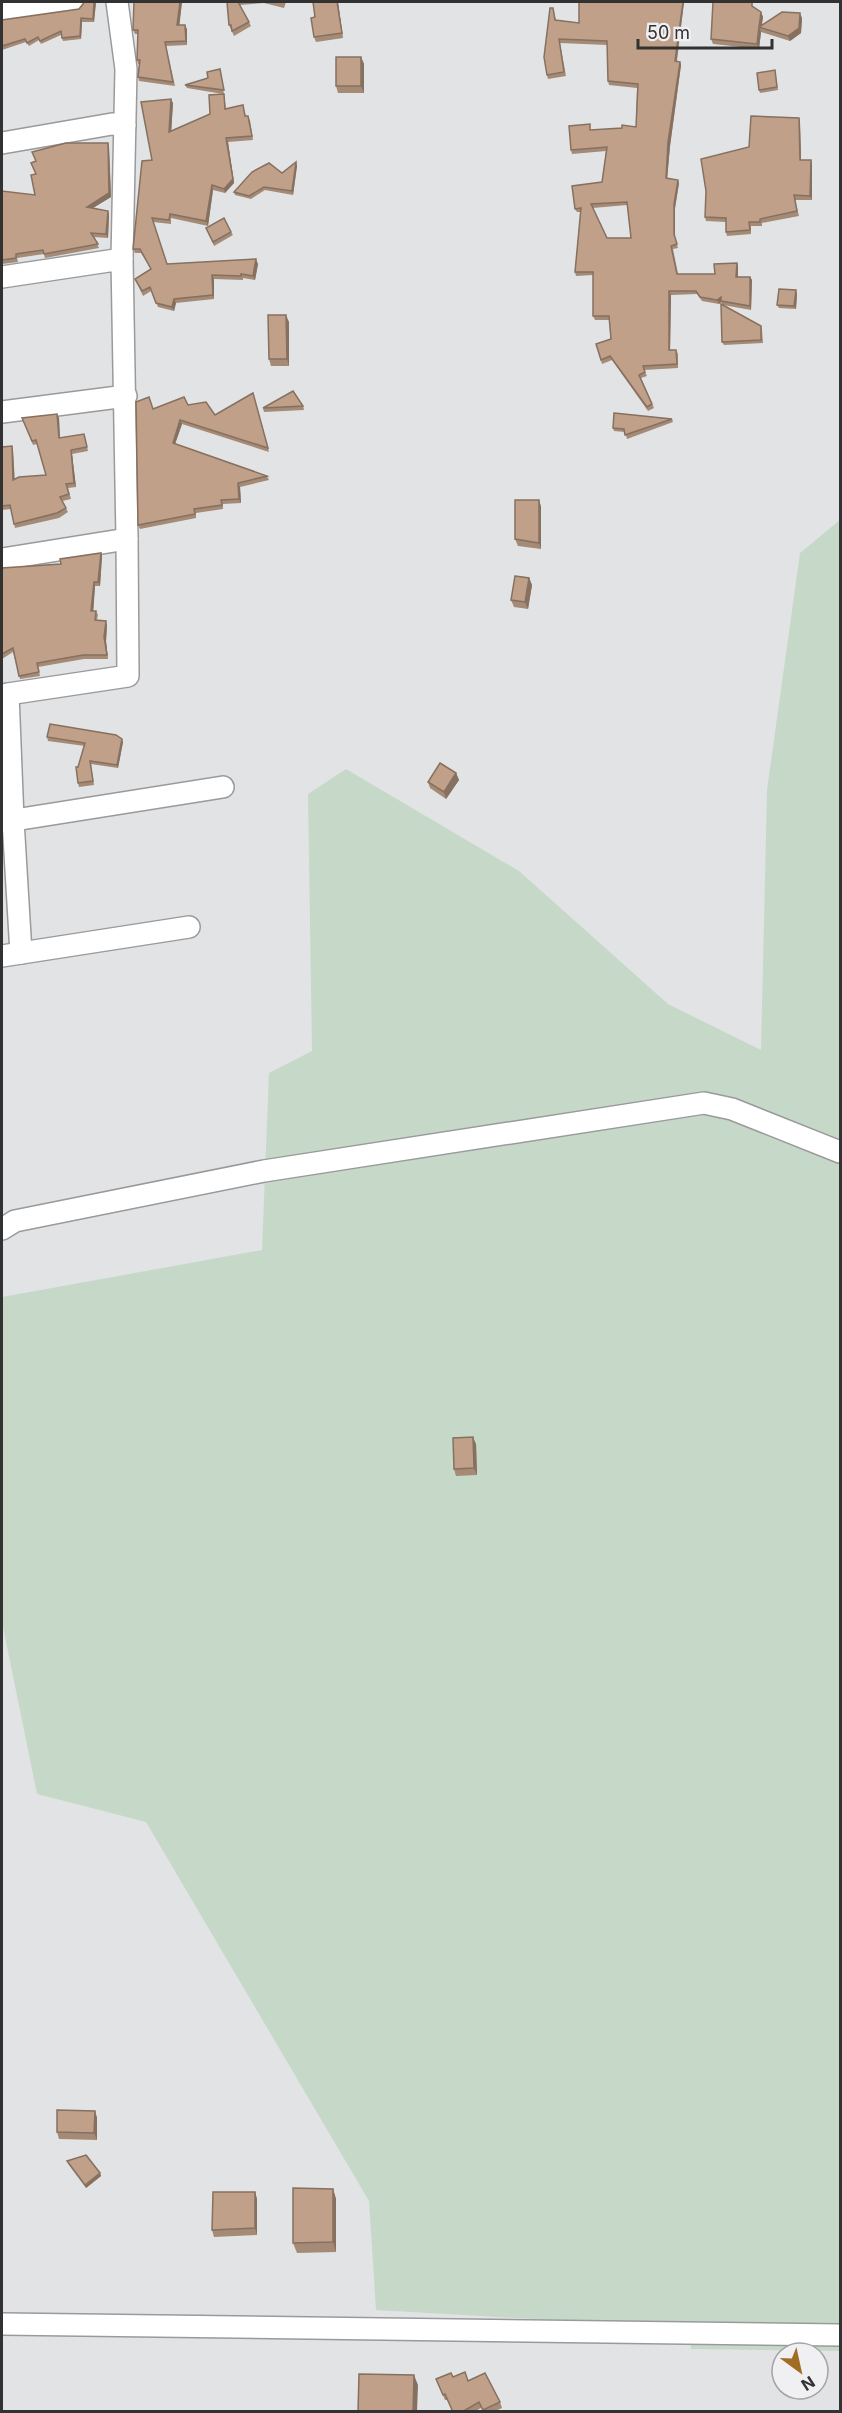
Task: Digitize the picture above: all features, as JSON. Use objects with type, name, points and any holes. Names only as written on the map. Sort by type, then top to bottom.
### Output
[{"type":"street","points":[[2,12],[72,2]]},
{"type":"street","points":[[117,2],[126,69],[122,259],[126,396],[128,675],[5,694],[11,954],[189,927]]},
{"type":"street","points":[[2,143],[112,124],[125,125]]},
{"type":"street","points":[[2,277],[122,259]]},
{"type":"street","points":[[2,412],[126,396]]},
{"type":"street","points":[[2,559],[127,539]]},
{"type":"street","points":[[7,821],[223,788]]},
{"type":"street","points":[[2,1229],[15,1221],[264,1171],[704,1103],[732,1109],[840,1152]]},
{"type":"street","points":[[2,2324],[840,2335]]},
{"type":"green space","points":[[840,520],[840,2351],[830,2351],[830,2341],[770,2341],[770,2350],[691,2349],[691,2328],[376,2310],[369,2201],[146,1822],[37,1794],[2,1622],[2,1297],[262,1250],[269,1073],[312,1051],[308,794],[346,769],[519,871],[668,1004],[761,1050],[767,790],[800,553]]},
{"type":"building","points":[[84,2],[94,2],[93,19],[81,18],[80,36],[62,38],[61,31],[40,41],[38,37],[27,43],[25,39],[2,46],[2,20],[79,9]]},
{"type":"building","points":[[134,2],[180,2],[177,25],[185,25],[186,41],[165,42],[173,82],[138,77],[140,60],[137,60],[138,30],[133,30]]},
{"type":"building","points":[[227,2],[238,2],[249,22],[232,31],[229,25]]},
{"type":"building","points":[[313,2],[337,2],[342,33],[314,37],[311,18],[315,17]]},
{"type":"building","points":[[579,2],[683,2],[675,61],[680,62],[668,142],[666,178],[678,180],[674,204],[674,234],[677,244],[671,246],[677,274],[715,274],[714,264],[737,263],[736,277],[750,277],[750,306],[721,301],[721,297],[717,300],[700,297],[696,291],[669,291],[669,350],[676,350],[677,364],[643,366],[645,372],[639,375],[652,404],[647,407],[610,356],[601,360],[596,344],[611,339],[609,316],[593,316],[593,272],[575,272],[581,208],[575,209],[572,186],[602,182],[607,147],[571,150],[569,126],[590,124],[590,130],[622,128],[622,125],[636,127],[638,84],[608,81],[607,41],[559,39],[564,72],[547,75],[544,57],[550,8],[553,8],[555,20],[579,23]],"holes":[[[627,202],[631,238],[607,238],[591,204]]]},
{"type":"building","points":[[713,2],[752,2],[752,6],[761,12],[757,44],[711,39]]},
{"type":"building","points":[[782,12],[800,13],[799,28],[788,36],[759,27]]},
{"type":"building","points":[[336,57],[361,57],[361,86],[336,86]]},
{"type":"building","points":[[220,69],[224,90],[185,85],[208,78],[207,72]]},
{"type":"building","points":[[775,70],[777,87],[759,90],[757,73]]},
{"type":"building","points":[[224,94],[225,109],[243,105],[252,136],[226,138],[233,179],[224,189],[212,185],[206,221],[170,214],[169,220],[152,218],[167,264],[256,259],[253,276],[212,275],[213,295],[174,299],[172,307],[156,303],[150,287],[142,291],[135,279],[151,269],[140,249],[133,249],[142,161],[152,160],[141,102],[171,99],[169,132],[210,114],[209,95]]},
{"type":"building","points":[[751,116],[799,118],[800,160],[811,160],[810,196],[794,195],[797,211],[760,219],[760,222],[749,222],[750,230],[726,232],[726,218],[705,217],[706,191],[701,159],[749,147]]},
{"type":"building","points":[[66,143],[108,143],[109,193],[87,207],[108,211],[106,234],[91,233],[98,244],[44,254],[43,250],[16,254],[16,258],[2,260],[2,191],[35,195],[31,175],[36,174],[31,163],[36,161],[32,152]]},
{"type":"building","points":[[296,162],[292,191],[264,187],[249,196],[234,192],[252,172],[269,163],[282,173]]},
{"type":"building","points":[[224,218],[231,232],[213,242],[206,228]]},
{"type":"building","points":[[779,289],[796,290],[794,306],[777,305]]},
{"type":"building","points":[[721,304],[761,326],[761,340],[722,342]]},
{"type":"building","points":[[268,315],[286,315],[287,359],[269,359]]},
{"type":"building","points":[[293,391],[303,406],[263,408]]},
{"type":"building","points":[[253,393],[268,448],[180,420],[173,443],[267,476],[238,483],[239,499],[221,500],[222,505],[194,509],[195,514],[138,525],[136,402],[149,397],[153,409],[184,397],[188,405],[206,402],[215,415]]},
{"type":"building","points":[[614,413],[672,419],[625,435],[624,429],[613,428]]},
{"type":"building","points":[[57,414],[59,438],[84,434],[87,447],[71,450],[74,483],[66,484],[69,494],[60,497],[66,508],[57,513],[14,524],[10,505],[2,506],[2,447],[12,446],[13,480],[19,477],[46,475],[36,440],[32,441],[22,418]]},
{"type":"building","points":[[515,500],[539,500],[539,543],[515,539]]},
{"type":"building","points":[[101,553],[98,582],[94,582],[91,611],[96,611],[95,620],[106,621],[104,637],[107,655],[83,655],[37,663],[39,672],[19,676],[13,648],[2,654],[2,568],[61,564],[60,559]]},
{"type":"building","points":[[515,576],[529,578],[525,602],[511,600]]},
{"type":"building","points":[[50,724],[116,735],[122,739],[117,765],[90,761],[93,781],[78,783],[76,767],[78,767],[85,743],[47,737]]},
{"type":"building","points":[[440,763],[456,773],[444,792],[428,782]]},
{"type":"building","points":[[473,1437],[474,1468],[454,1469],[453,1438]]},
{"type":"building","points":[[57,2110],[95,2111],[94,2133],[57,2132]]},
{"type":"building","points":[[86,2155],[100,2173],[85,2185],[67,2161]]},
{"type":"building","points":[[293,2188],[333,2189],[333,2242],[293,2243]]},
{"type":"building","points":[[213,2192],[255,2192],[255,2228],[212,2230]]},
{"type":"building","points":[[465,2372],[468,2381],[485,2373],[500,2402],[483,2410],[479,2402],[462,2412],[453,2412],[436,2379],[451,2373],[453,2377]]},
{"type":"building","points":[[359,2374],[414,2375],[413,2412],[358,2412]]}]
